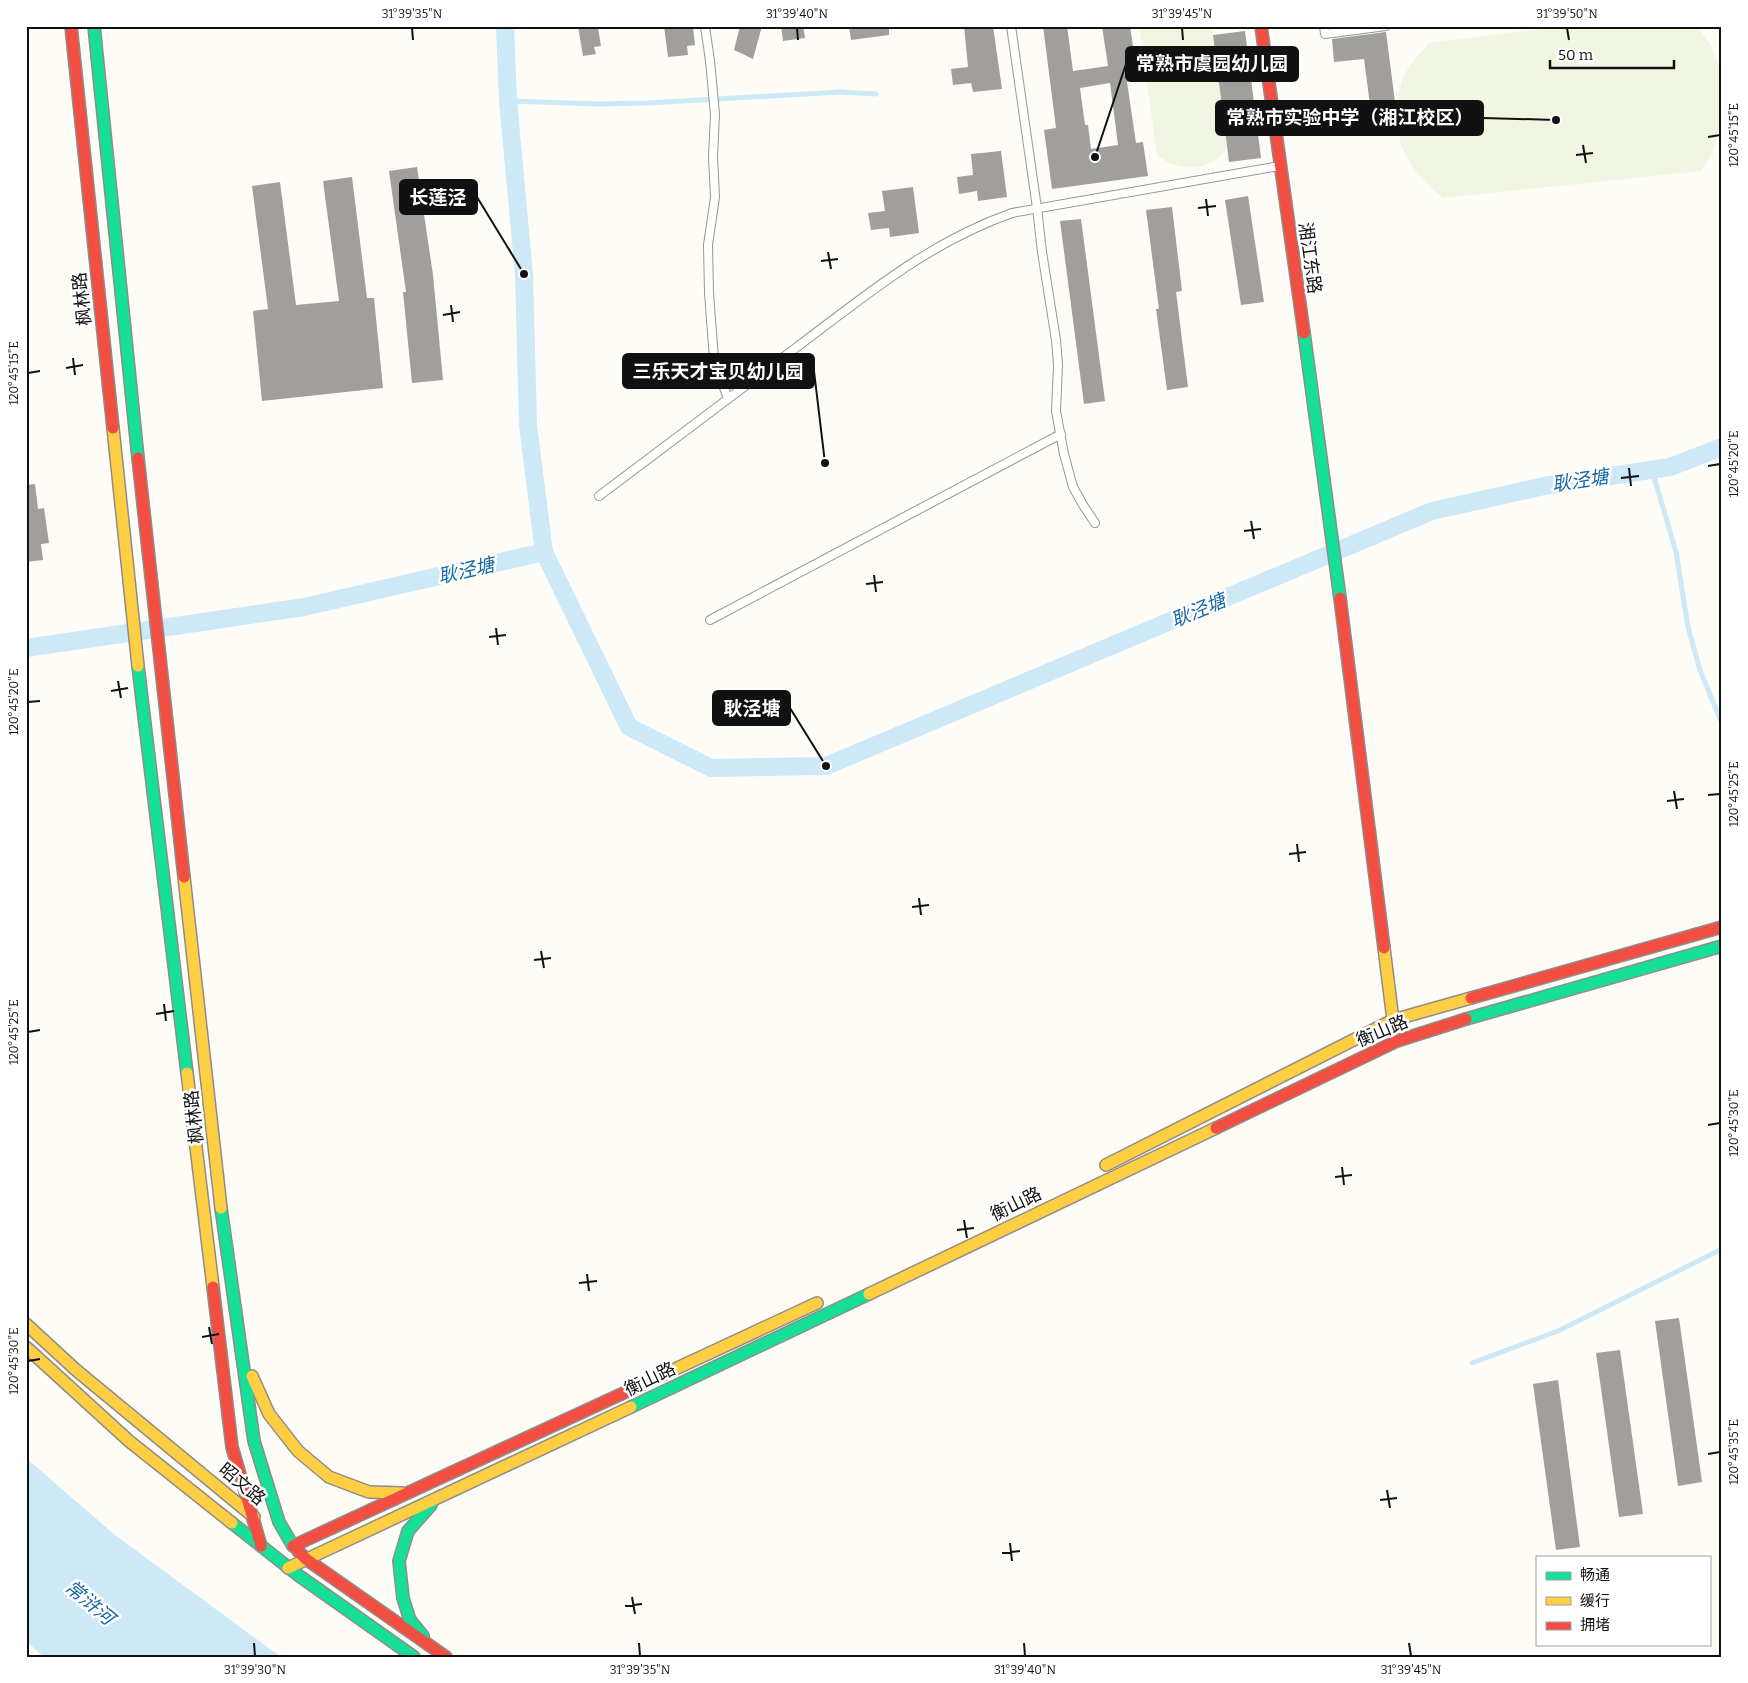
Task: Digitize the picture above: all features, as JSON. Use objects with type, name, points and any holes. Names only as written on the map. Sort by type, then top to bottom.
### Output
[{"type":"street","name":"枫林路","points":[[71,26],[139,679],[232,1447],[261,1546]]},
{"type":"street","name":"枫林路","points":[[94,26],[150,566],[224,1232],[254,1441],[279,1522],[293,1546]]},
{"type":"street","name":"湘江东路","points":[[1261,26],[1326,495],[1393,1020]]},
{"type":"street","name":"衡山路","points":[[1099,1168],[1393,1020],[1722,927]]},
{"type":"street","name":"衡山路","points":[[288,1568],[586,1430],[1397,1041],[1436,1028],[1722,946]]},
{"type":"street","name":"衡山路","points":[[293,1546],[830,1296]]},
{"type":"street","name":"昭文路","points":[[26,1324],[76,1370],[252,1515],[293,1546],[306,1559],[446,1657]]},
{"type":"street","points":[[26,1347],[130,1441],[288,1568],[414,1657]]},
{"type":"street","points":[[241,1349],[269,1414],[298,1452],[329,1477],[369,1492],[407,1493]]},
{"type":"street","points":[[431,1646],[410,1620],[403,1598],[399,1561],[408,1531],[436,1499]]},
{"type":"lane","points":[[705,26],[715,114],[713,157],[715,198],[708,245],[709,293],[714,359],[728,399]]},
{"type":"lane","points":[[1011,26],[1056,340],[1058,365],[1056,410],[1064,454],[1073,487],[1082,505],[1095,523]]},
{"type":"lane","points":[[1324,26],[1324,34],[1386,26]]},
{"type":"lane","points":[[598,496],[896,273],[927,253],[981,224],[1012,213],[1037,208],[1279,166]]},
{"type":"lane","points":[[710,620],[1061,434]]},
{"type":"green space","points":[[1139,26],[1212,26],[1227,148],[1212,162],[1203,166],[1184,167],[1165,161],[1157,155]]},
{"type":"green space","points":[[1567,26],[1696,26],[1698,28],[1711,46],[1722,72],[1722,122],[1713,152],[1701,171],[1443,198],[1415,170],[1408,160],[1399,137],[1397,110],[1399,95],[1404,75],[1411,65],[1429,43]]},
{"type":"water","name":"常浒河","points":[[26,1458],[115,1535],[281,1657],[44,1657],[26,1641]]},
{"type":"building","points":[[578,26],[598,28],[601,46],[594,47],[596,54],[583,56]]},
{"type":"building","points":[[664,26],[683,26],[683,29],[693,27],[695,45],[687,46],[688,55],[668,57]]},
{"type":"building","points":[[740,26],[762,26],[753,59],[734,50]]},
{"type":"building","points":[[781,26],[803,26],[805,38],[783,41]]},
{"type":"building","points":[[849,26],[889,26],[889,35],[851,40]]},
{"type":"building","points":[[964,26],[993,26],[1002,89],[973,92],[971,83],[953,85],[951,69],[968,67]]},
{"type":"building","points":[[1043,26],[1067,26],[1073,71],[1108,66],[1102,26],[1130,26],[1138,80],[1127,82],[1136,143],[1143,142],[1148,176],[1052,189],[1044,130],[1056,128]],"holes":[[[1110,83],[1118,145],[1091,149],[1088,125],[1085,125],[1080,88]]]},
{"type":"building","points":[[1245,31],[1261,158],[1229,162],[1213,35]]},
{"type":"building","points":[[1386,32],[1395,102],[1370,105],[1364,59],[1334,62],[1332,39]]},
{"type":"building","points":[[1001,151],[1007,197],[978,201],[977,191],[959,194],[957,177],[973,175],[971,154]]},
{"type":"building","points":[[417,167],[433,275],[443,380],[412,383],[403,292],[406,292],[389,171]]},
{"type":"building","points":[[352,177],[367,298],[374,298],[383,388],[262,401],[253,311],[268,309],[252,186],[280,182],[296,305],[339,301],[323,181]]},
{"type":"building","points":[[913,187],[919,233],[890,237],[889,228],[871,230],[868,213],[885,211],[882,191]]},
{"type":"building","points":[[1248,196],[1264,302],[1241,305],[1225,200]]},
{"type":"building","points":[[1172,207],[1182,291],[1176,292],[1188,387],[1167,390],[1156,309],[1159,309],[1146,210]]},
{"type":"building","points":[[1081,219],[1105,401],[1084,404],[1060,221]]},
{"type":"building","points":[[35,484],[38,509],[44,508],[49,543],[41,544],[43,560],[26,562],[26,485]]},
{"type":"building","points":[[1679,1318],[1702,1482],[1678,1486],[1655,1321]]},
{"type":"building","points":[[1620,1350],[1643,1514],[1619,1517],[1596,1353]]},
{"type":"building","points":[[1558,1380],[1580,1547],[1556,1550],[1533,1384]]},
{"type":"waterway","points":[[505,26],[508,101],[524,274],[528,425],[544,552]]},
{"type":"waterway","points":[[508,101],[599,104],[840,92],[876,94]]},
{"type":"waterway","name":"耿泾塘","points":[[26,648],[304,607],[544,552],[629,727],[711,768],[826,766],[1432,511],[1544,486],[1670,467],[1722,447]]},
{"type":"waterway","points":[[1652,470],[1676,552],[1688,627],[1700,670],[1722,724]]},
{"type":"waterway","points":[[1472,1363],[1558,1331],[1722,1249]]},
{"type":"traffic: fast","points":[[94,26],[138,458]]},
{"type":"traffic: fast","points":[[1304,333],[1340,598]]},
{"type":"traffic: fast","points":[[138,666],[187,1073]]},
{"type":"traffic: fast","points":[[1466,1019],[1722,946]]},
{"type":"traffic: fast","points":[[221,1208],[254,1441],[279,1522],[293,1546]]},
{"type":"traffic: fast","points":[[631,1407],[869,1294]]},
{"type":"traffic: fast","points":[[423,1636],[410,1620],[403,1598],[399,1561],[408,1531],[431,1505]]},
{"type":"traffic: fast","points":[[232,1523],[298,1575],[414,1657]]},
{"type":"traffic: slow","points":[[113,428],[138,666]]},
{"type":"traffic: slow","points":[[184,877],[221,1208]]},
{"type":"traffic: slow","points":[[1384,948],[1393,1020]]},
{"type":"traffic: slow","points":[[1106,1165],[1393,1020],[1471,998]]},
{"type":"traffic: slow","points":[[187,1073],[213,1287]]},
{"type":"traffic: slow","points":[[869,1294],[1216,1128]]},
{"type":"traffic: slow","points":[[643,1384],[817,1303]]},
{"type":"traffic: slow","points":[[26,1324],[76,1370],[254,1517]]},
{"type":"traffic: slow","points":[[26,1347],[129,1441],[232,1523]]},
{"type":"traffic: slow","points":[[252,1376],[269,1414],[298,1451],[329,1477],[369,1492],[402,1493]]},
{"type":"traffic: slow","points":[[288,1568],[631,1407]]},
{"type":"traffic: jam","points":[[71,26],[113,428]]},
{"type":"traffic: jam","points":[[1261,26],[1304,333]]},
{"type":"traffic: jam","points":[[138,458],[184,877]]},
{"type":"traffic: jam","points":[[1340,598],[1384,948]]},
{"type":"traffic: jam","points":[[1471,998],[1722,927]]},
{"type":"traffic: jam","points":[[1216,1128],[1397,1041],[1466,1019]]},
{"type":"traffic: jam","points":[[213,1287],[232,1447],[261,1546]]},
{"type":"traffic: jam","points":[[293,1546],[643,1384]]},
{"type":"traffic: jam","points":[[298,1551],[306,1559],[446,1657]]},
{"type":"place","name":"常熟市实验中学（湘江校区）","points":[[1556,120]]},
{"type":"place","name":"常熟市虞园幼儿园","points":[[1095,157]]},
{"type":"place","name":"长莲泾","points":[[524,274]]},
{"type":"place","name":"三乐天才宝贝幼儿园","points":[[825,463]]},
{"type":"place","name":"耿泾塘","points":[[826,766]]}]
